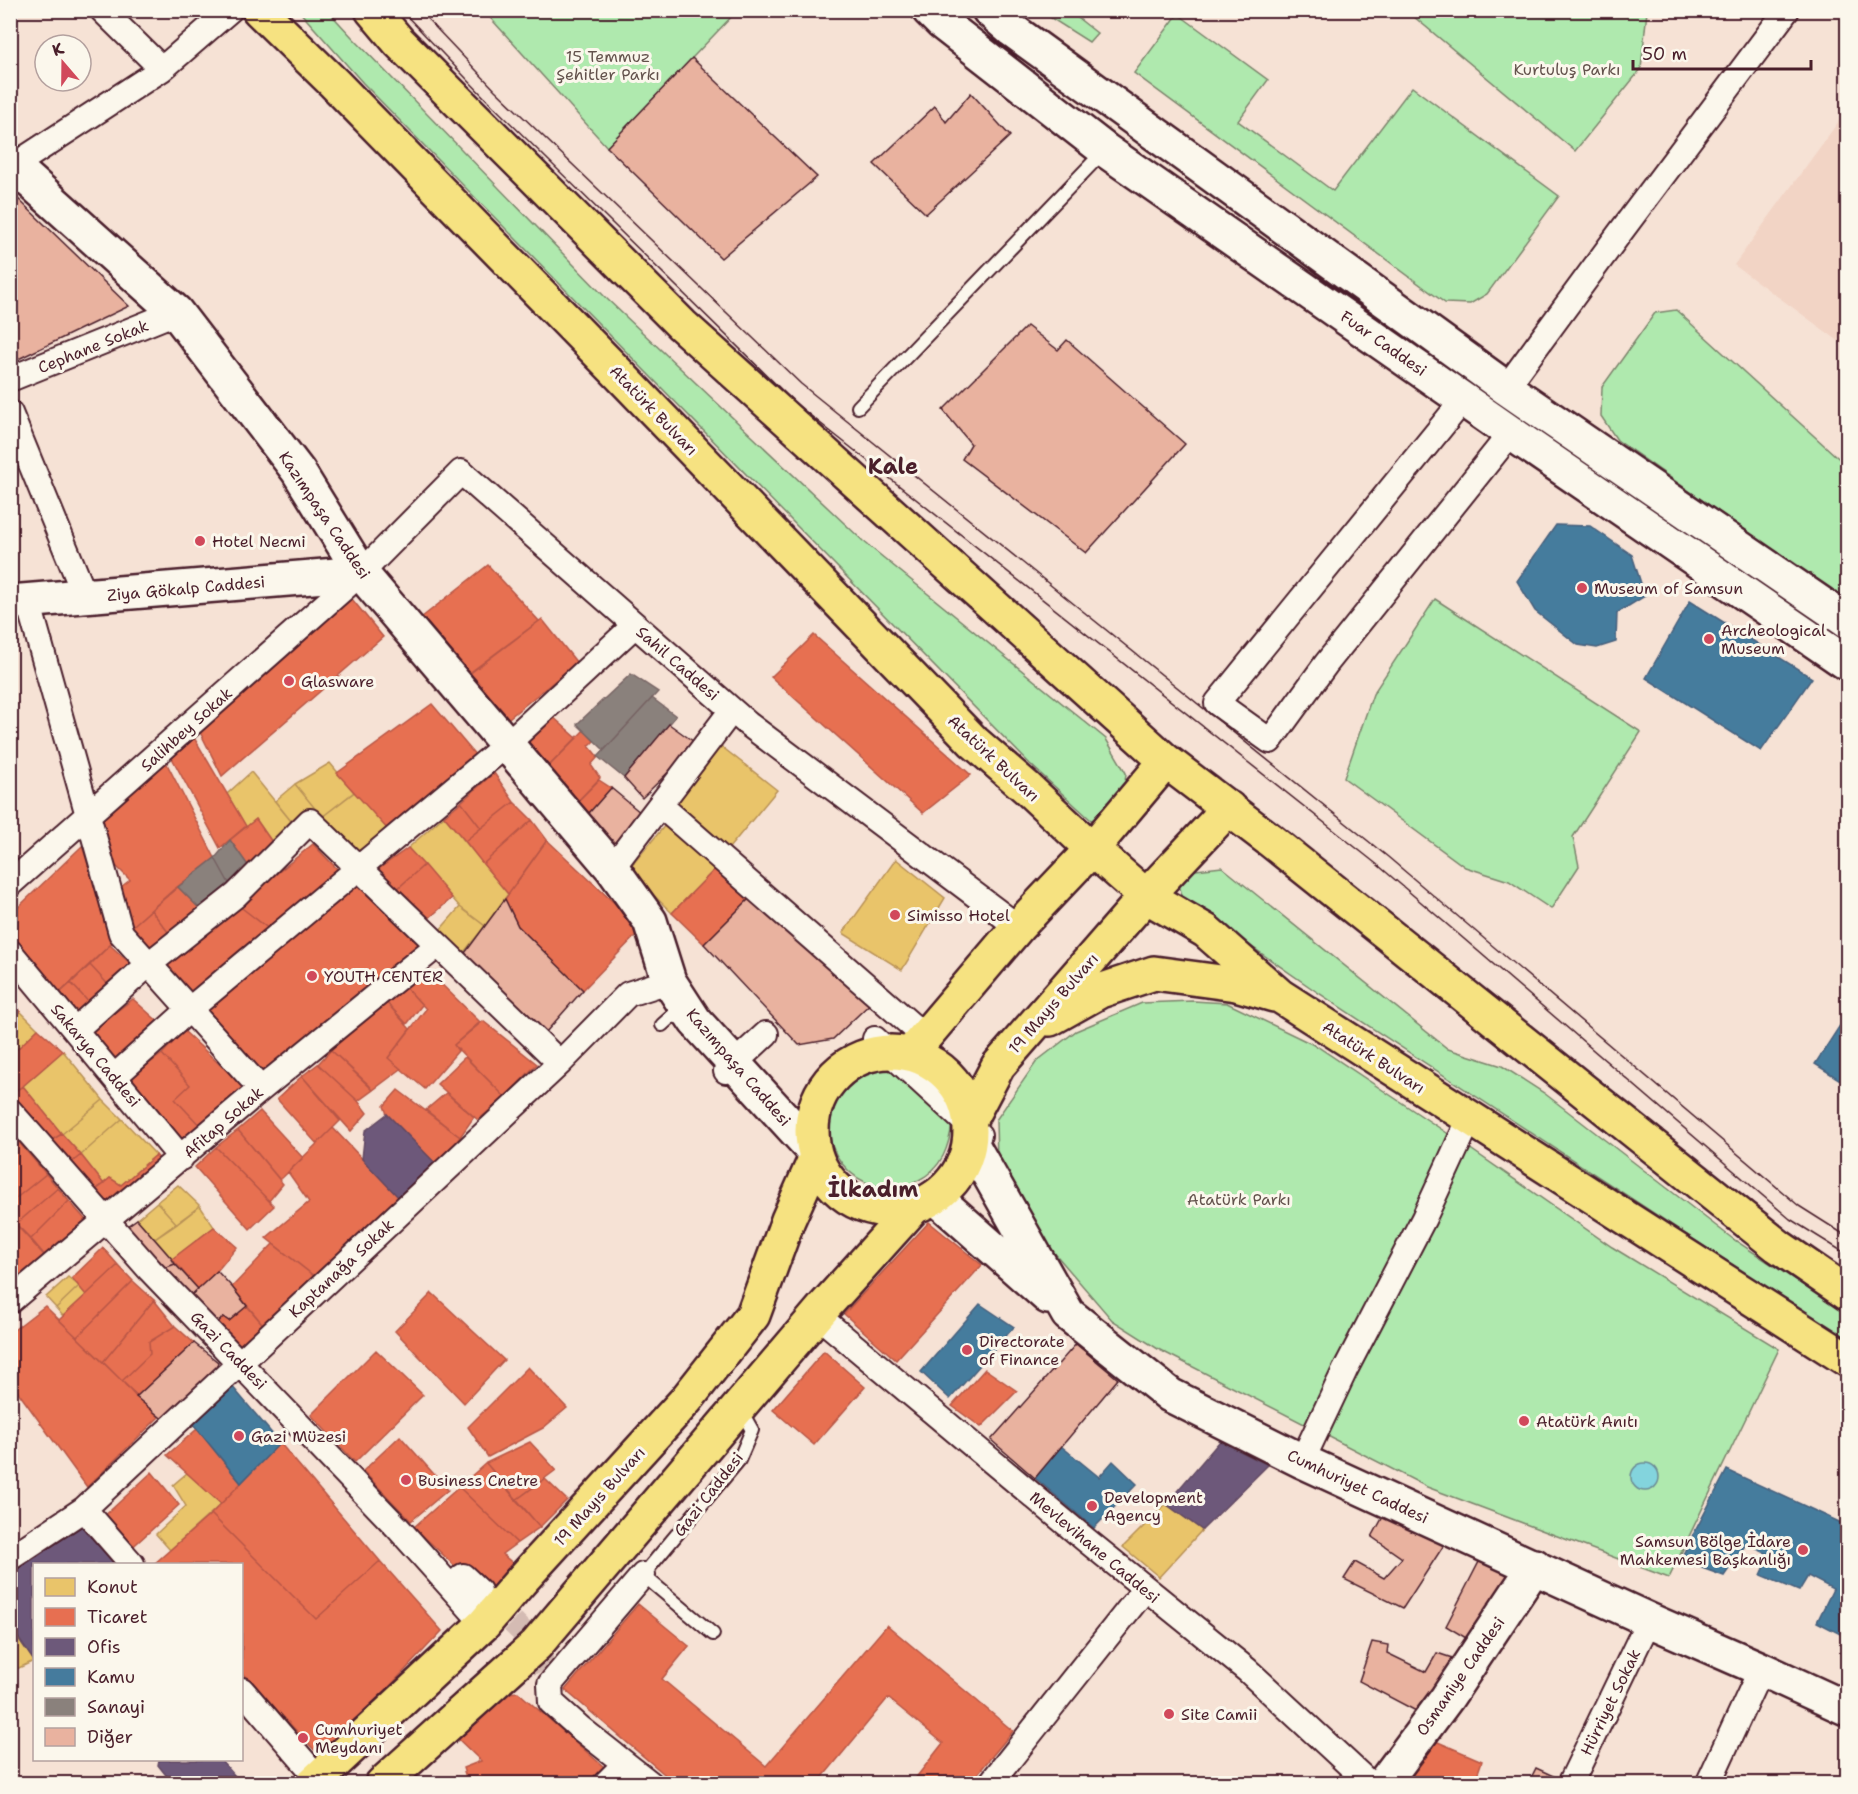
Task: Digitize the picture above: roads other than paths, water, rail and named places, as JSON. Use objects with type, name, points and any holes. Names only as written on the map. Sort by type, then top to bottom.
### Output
[{"type":"main road","name":"Atatürk Bulvarı","points":[[259,10],[334,83],[616,371],[974,742],[1146,896],[1206,931],[1280,996],[1848,1360]]},
{"type":"main road","points":[[372,10],[407,51],[682,325],[1166,761],[1229,808],[1778,1246],[1848,1294]]},
{"type":"main road","name":"Fuar Caddesi","points":[[929,10],[1105,150],[1848,664]]},
{"type":"main road","name":"Fuar Caddesi","points":[[989,10],[1012,30],[1506,388],[1848,622]]},
{"type":"main road","name":"Kazımpaşa Caddesi","points":[[12,166],[176,312],[298,471],[361,573],[612,868],[650,921],[669,981],[695,1021],[744,1054],[812,1115]]},
{"type":"main road","name":"Ziya Gökalp Caddesi","points":[[19,602],[361,573]]},
{"type":"main road","points":[[925,1202],[888,1210],[863,1206],[840,1193],[823,1174],[814,1154],[812,1115],[821,1090],[838,1070],[860,1057],[900,1045],[1092,849],[1166,761]]},
{"type":"main road","name":"19 Mayıs Bulvarı","points":[[973,1131],[998,1066],[1146,896],[1229,808]]},
{"type":"main road","points":[[1032,1028],[1100,991],[1154,973],[1236,984],[1280,996]]},
{"type":"main road","name":"Kazımpaşa Caddesi","points":[[669,981],[717,1011],[814,1154]]},
{"type":"main road","points":[[382,1784],[536,1645],[817,1315],[925,1202],[952,1182],[964,1162],[973,1131],[963,1096],[950,1077],[932,1062],[900,1045]]},
{"type":"main road","name":"Cumhuriyet Caddesi","points":[[973,1131],[1068,1314],[1170,1395],[1302,1461],[1848,1709]]},
{"type":"main road","name":"19 Mayıs Bulvarı","points":[[315,1781],[484,1624],[686,1400],[753,1315],[814,1154]]},
{"type":"main road","points":[[925,1202],[1068,1314]]},
{"type":"main road","name":"Osmaniye Caddesi","points":[[1383,1784],[1447,1698],[1535,1566]]},
{"type":"street","points":[[102,10],[162,69]]},
{"type":"street","points":[[12,166],[162,69],[230,10]]},
{"type":"street","points":[[1506,388],[1786,10]]},
{"type":"street","name":"Cephane Sokak","points":[[10,379],[176,312]]},
{"type":"street","points":[[1464,399],[1217,703],[1270,741],[1326,664],[1511,433]]},
{"type":"street","points":[[10,413],[85,596]]},
{"type":"street","name":"Sahil Caddesi","points":[[361,573],[462,472],[732,710],[1018,927]]},
{"type":"street","name":"Salihbey Sokak","points":[[10,884],[361,573]]},
{"type":"street","points":[[19,602],[88,815],[121,933],[261,1089]]},
{"type":"street","points":[[114,1077],[190,1009],[506,745],[635,625]]},
{"type":"street","points":[[612,868],[732,710]]},
{"type":"street","points":[[660,805],[900,1045]]},
{"type":"street","points":[[75,1030],[149,964],[236,895],[310,821],[560,1063]]},
{"type":"street","name":"Afitap Sokak","points":[[10,1301],[261,1089],[438,945]]},
{"type":"street","name":"Sakarya Caddesi","points":[[10,952],[181,1158]]},
{"type":"street","name":"Kaptanağa Sokak","points":[[10,1558],[84,1509],[560,1063],[628,994],[669,981]]},
{"type":"street","name":"Gazi Caddesi","points":[[10,1111],[150,1270],[242,1363],[452,1586],[484,1624]]},
{"type":"street","points":[[1302,1461],[1345,1370],[1424,1218],[1470,1118]]},
{"type":"street","name":"Mevlevihane Caddesi","points":[[817,1315],[1145,1589],[1247,1670],[1370,1784]]},
{"type":"street","points":[[84,1509],[131,1563]]},
{"type":"street","name":"Gazi Caddesi","points":[[643,1575],[549,1684],[551,1702],[651,1784]]},
{"type":"street","points":[[452,1586],[463,1576],[479,1591]]},
{"type":"street","points":[[990,1784],[1145,1589]]},
{"type":"street","name":"Hürriyet Sokak","points":[[1570,1784],[1649,1620]]},
{"type":"street","points":[[1708,1784],[1761,1669]]},
{"type":"street","points":[[243,1691],[315,1781]]},
{"type":"street","points":[[606,1784],[625,1764]]},
{"type":"lane","points":[[858,407],[1105,150]]},
{"type":"lane","points":[[662,1025],[672,1016],[695,1021]]},
{"type":"lane","name":"Gazi Caddesi","points":[[643,1575],[738,1460],[752,1430],[739,1407]]},
{"type":"lane","points":[[643,1575],[713,1634]]},
{"type":"water","points":[[1645,1463],[1655,1467],[1659,1477],[1655,1487],[1645,1491],[1635,1487],[1631,1477],[1635,1467]]},
{"type":"tunnel","points":[[487,1597],[536,1645],[550,1684]]},
{"type":"tram line","points":[[401,10],[486,99],[796,404],[1379,866],[1790,1219],[1848,1255]]},
{"type":"tram line","points":[[419,10],[495,90],[801,384],[1388,857],[1799,1206],[1848,1237]]},
{"type":"place","name":"Hotel Necmi","points":[[200,541]]},
{"type":"place","name":"Museum of Samsun","points":[[1582,588]]},
{"type":"place","name":"Archeological Museum","points":[[1709,639]]},
{"type":"place","name":"Glasware","points":[[289,681]]},
{"type":"place","name":"Simisso Hotel","points":[[895,915]]},
{"type":"place","name":"YOUTH CENTER","points":[[312,976]]},
{"type":"place","name":"Directorate of Finance","points":[[967,1350]]},
{"type":"place","name":"Atatürk Anıtı","points":[[1524,1421]]},
{"type":"place","name":"Gazi Müzesi","points":[[239,1436]]},
{"type":"place","name":"Business Cnetre","points":[[406,1480]]},
{"type":"place","name":"Development Agency","points":[[1092,1506]]},
{"type":"place","name":"Samsun Bölge İdare Mahkemesi Başkanlığı","points":[[1803,1550]]},
{"type":"place","name":"Site Camii","points":[[1169,1714]]},
{"type":"place","name":"Cumhuriyet Meydanı","points":[[303,1738]]},
{"type":"district","name":"Kale","points":[[893,466]]},
{"type":"district","name":"İlkadım","points":[[873,1189]]},
{"type":"park label","name":"15 Temmuz Şehitler Parkı","points":[[608,65]]},
{"type":"park label","name":"Kurtuluş Parkı","points":[[1567,69]]},
{"type":"park label","name":"Atatürk Parkı","points":[[1239,1199]]}]
